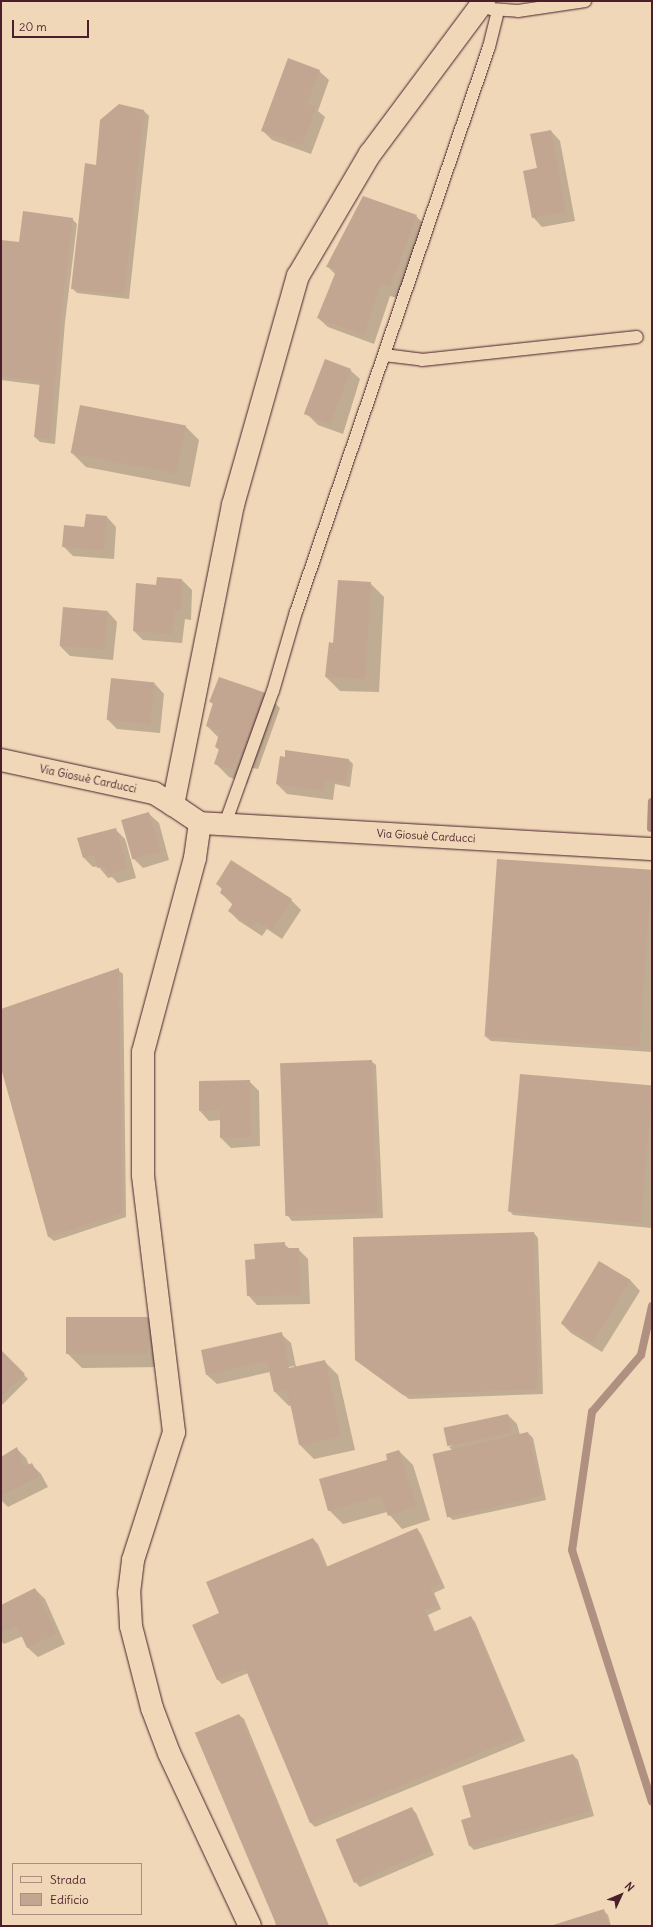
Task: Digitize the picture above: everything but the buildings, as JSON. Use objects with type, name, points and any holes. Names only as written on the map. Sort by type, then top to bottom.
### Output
[{"type":"street","points":[[172,805],[233,505],[298,276],[370,154],[487,6]]},
{"type":"street","name":"Via Giosuè Carducci","points":[[1,760],[154,793],[200,823],[652,849]]},
{"type":"street","points":[[200,823],[195,858],[143,1052],[143,1175],[174,1432],[133,1560],[129,1593],[131,1626],[152,1708],[169,1753],[250,1926]]},
{"type":"lane","points":[[225,824],[273,691],[296,612],[489,47],[487,6],[518,11],[585,1]]},
{"type":"lane","points":[[384,355],[422,360],[637,336]]},
{"type":"waterway","points":[[651,828],[652,802]]},
{"type":"waterway","points":[[652,1306],[641,1355],[592,1412],[572,1550],[652,1802]]}]
